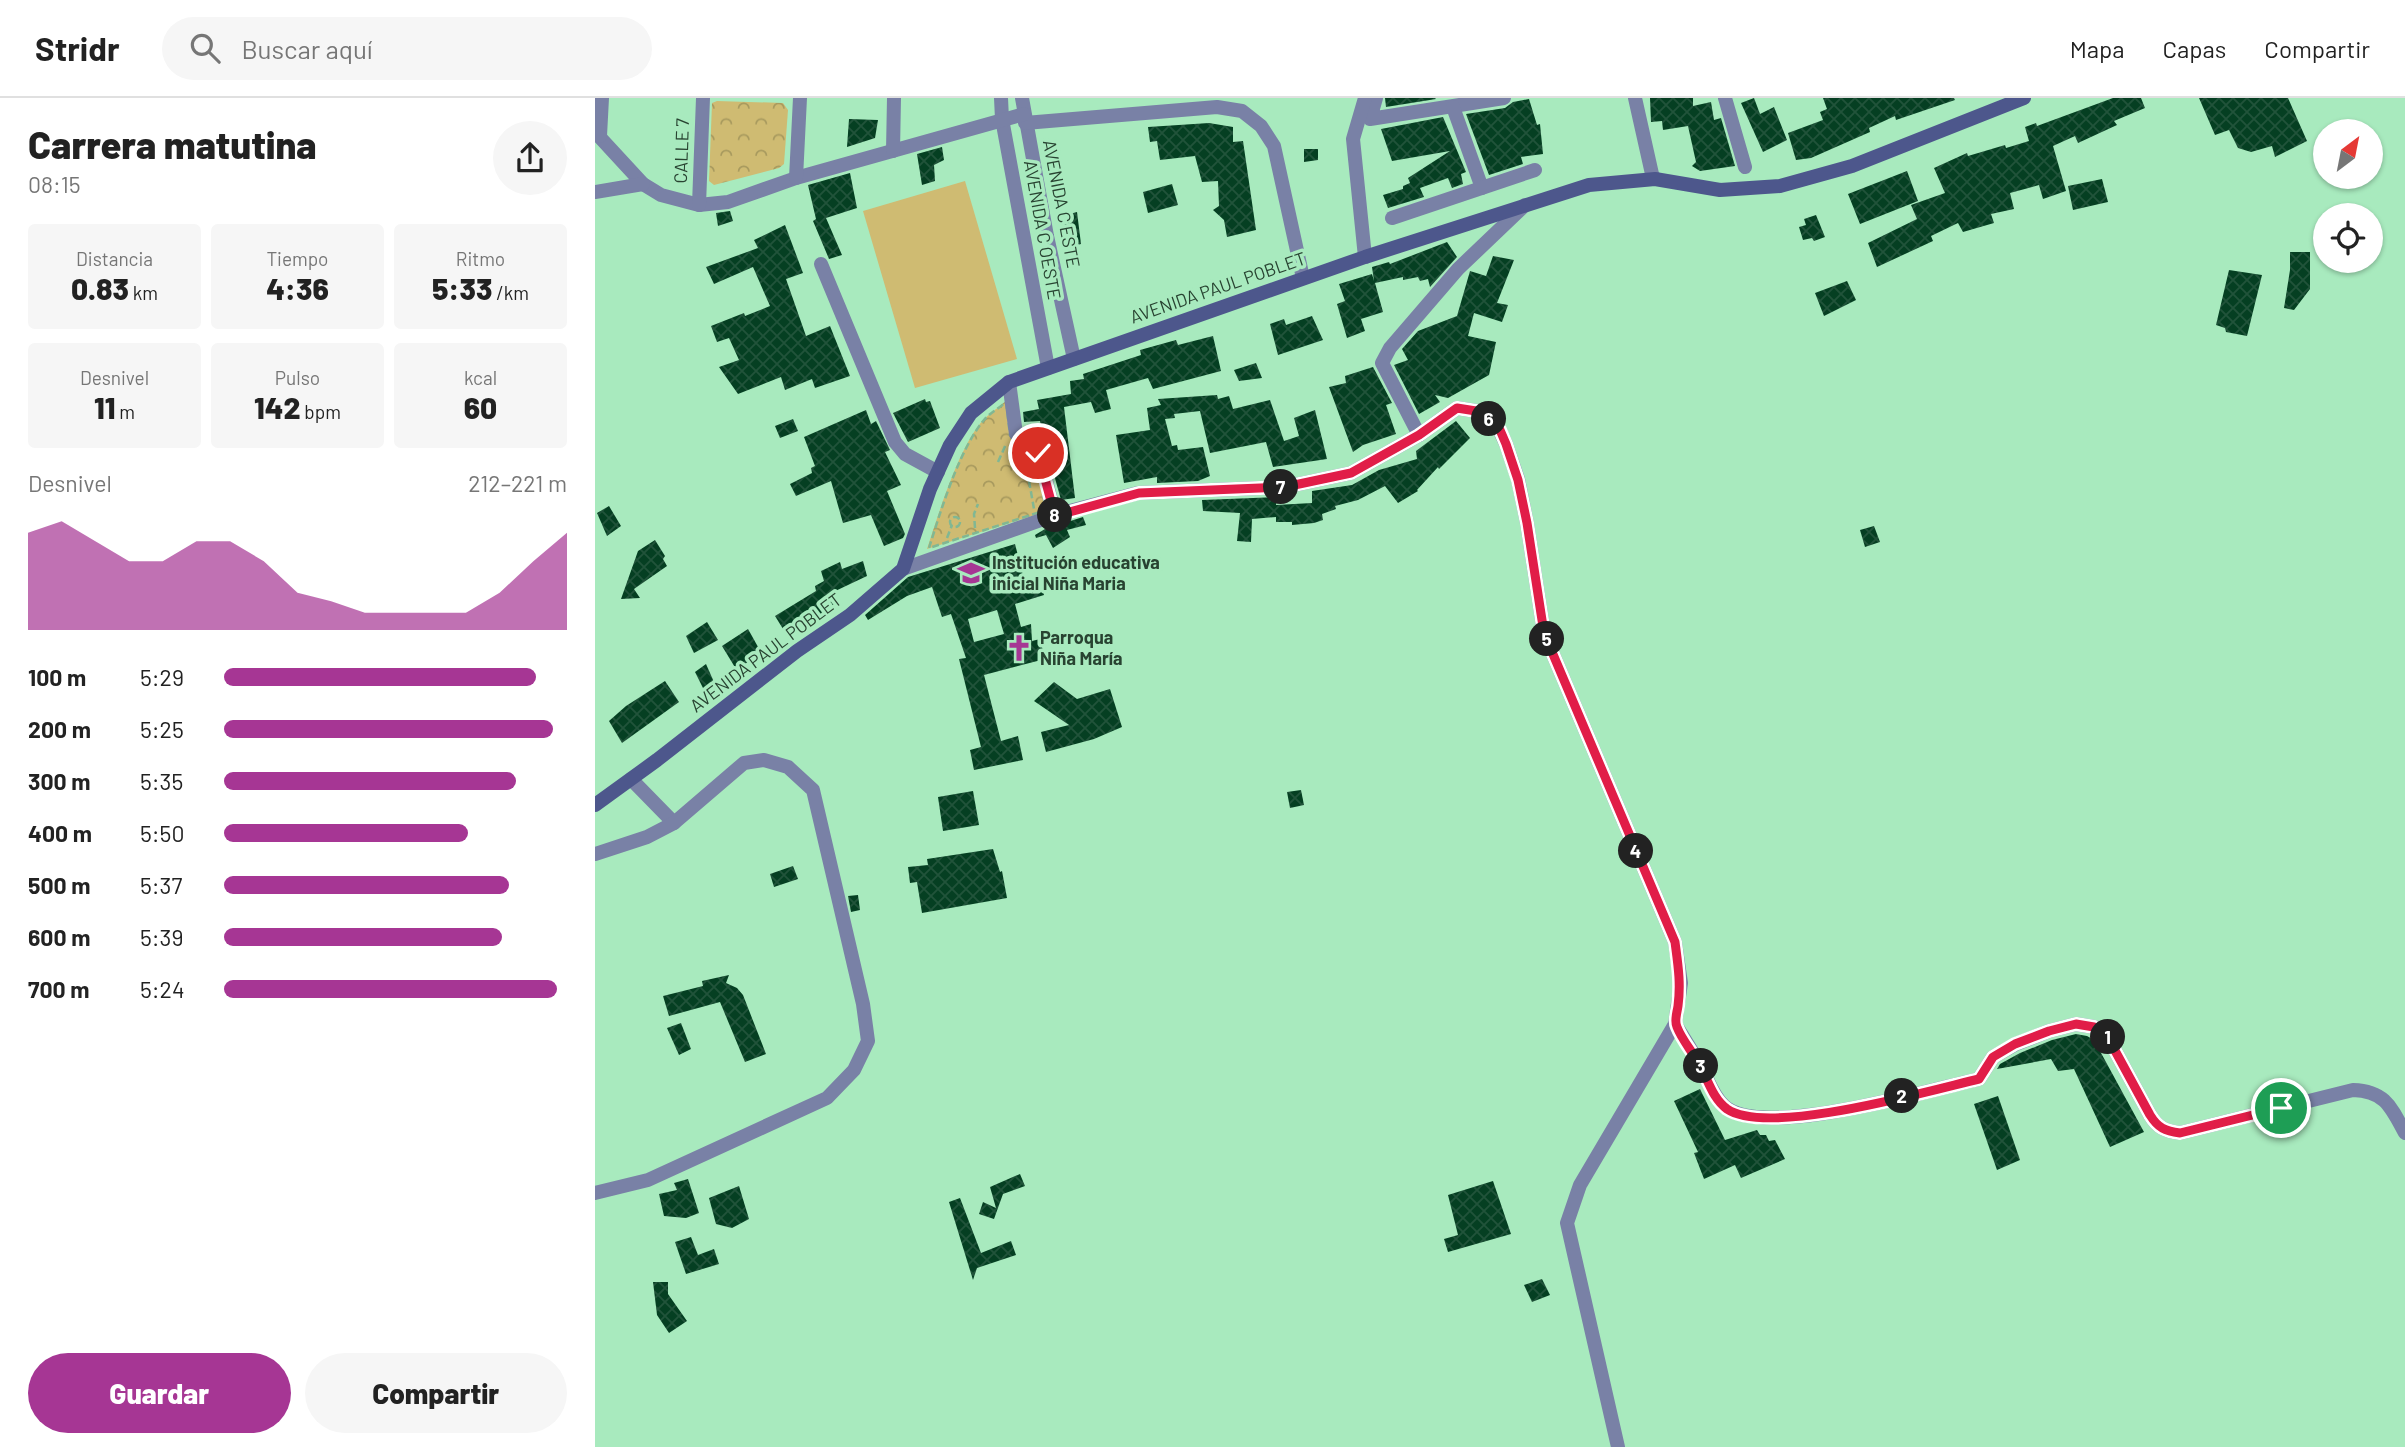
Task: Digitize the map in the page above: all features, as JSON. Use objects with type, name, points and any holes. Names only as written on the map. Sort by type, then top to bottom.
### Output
[{"type":"main road","name":"AVENIDA PAUL POBLET","points":[[595,804],[797,651],[850,615],[903,569],[950,445],[971,413],[1009,382],[1303,278],[1589,185],[1655,180],[1720,190],[1780,186],[1852,166],[2024,98]]},
{"type":"street","points":[[602,98],[598,134],[643,184],[661,195],[699,205],[728,202],[796,178],[1002,119],[1217,107],[1242,111],[1261,126],[1274,146],[1303,278]]},
{"type":"street","name":"CALLE 7","points":[[699,205],[703,98]]},
{"type":"street","points":[[796,178],[800,98]]},
{"type":"street","points":[[893,151],[894,98]]},
{"type":"street","name":"AVENIDA C OESTE","points":[[1001,98],[1002,119],[1048,368]]},
{"type":"street","name":"AVENIDA C ESTE","points":[[1022,98],[1024,119],[1074,359]]},
{"type":"street","points":[[1365,98],[1353,139],[1365,257]]},
{"type":"street","points":[[1376,98],[1370,119],[1504,98]]},
{"type":"street","points":[[1635,98],[1655,180]]},
{"type":"street","points":[[1725,98],[1745,167]]},
{"type":"street","points":[[1453,107],[1482,188]]},
{"type":"street","points":[[1392,218],[1535,170]]},
{"type":"street","points":[[595,192],[643,184]]},
{"type":"street","points":[[1419,435],[1382,363],[1390,348],[1458,270],[1526,204]]},
{"type":"street","points":[[821,264],[895,442],[905,454],[938,472]]},
{"type":"street","points":[[1009,382],[1016,434],[1039,455],[1055,516]]},
{"type":"street","points":[[903,569],[1035,518],[1055,516],[1139,493],[1285,487],[1351,473],[1419,435],[1457,408],[1476,411],[1500,430],[1518,480],[1544,633],[1675,942],[1681,983],[1675,1024],[1580,1185],[1567,1223],[1618,1447]]},
{"type":"street","points":[[595,854],[647,837],[674,823],[744,762],[764,760],[789,767],[813,790],[863,1004],[868,1041],[854,1070],[827,1098],[648,1180],[595,1193]]},
{"type":"street","points":[[631,779],[674,823]]},
{"type":"street","points":[[1675,1024],[1701,1066],[1715,1096],[1726,1108],[1744,1117],[1765,1119],[1831,1112],[1979,1079],[1993,1057],[2015,1044],[2076,1024],[2094,1027],[2106,1034],[2150,1115],[2157,1126],[2166,1131],[2180,1133],[2353,1090],[2370,1091],[2381,1097],[2405,1133]]},
{"type":"path","points":[[997,462],[1010,435],[1006,402],[984,420],[969,446],[946,496],[929,548],[1035,518],[1040,512],[1045,505],[1037,457],[1010,435]]},
{"type":"path","points":[[1024,446],[1026,460]]},
{"type":"path","points":[[1028,473],[1035,518]]},
{"type":"path","points":[[976,533],[974,520],[978,504]]},
{"type":"path","points":[[947,542],[952,525]]},
{"type":"green space","points":[[712,103],[783,103],[788,110],[784,164],[779,168],[714,185],[709,181]]},
{"type":"green space","points":[[965,181],[1017,359],[915,388],[863,211]]},
{"type":"green space","points":[[1007,400],[1012,434],[1038,457],[1046,504],[1041,513],[927,549],[951,480],[967,445],[985,418]]},
{"type":"building","points":[[1385,98],[1435,98],[1436,99],[1386,107]]},
{"type":"building","points":[[1650,98],[1693,98],[1693,106],[1711,102],[1714,120],[1721,118],[1735,166],[1700,171],[1692,166],[1696,162],[1688,126],[1663,130],[1662,121],[1651,122]]},
{"type":"building","points":[[1754,98],[1760,114],[1774,107],[1787,140],[1763,152],[1741,103]]},
{"type":"building","points":[[1823,98],[1955,100],[1896,120],[1895,116],[1869,128],[1870,132],[1811,158],[1796,160],[1788,133],[1823,120],[1820,112],[1827,109]]},
{"type":"building","points":[[2113,98],[2141,98],[2145,108],[2114,121],[2117,125],[2078,143],[2075,136],[2053,146],[2066,191],[2043,199],[2039,185],[2010,193],[2014,209],[1991,214],[1994,223],[1963,232],[1958,223],[1931,236],[1933,241],[1877,267],[1868,243],[1917,219],[1911,205],[1945,193],[1934,168],[1967,153],[1968,156],[2029,141],[2025,127],[2036,123],[2037,126]]},
{"type":"building","points":[[2199,98],[2288,98],[2307,141],[2275,157],[2272,146],[2251,152],[2238,148],[2229,130],[2215,135]]},
{"type":"building","points":[[1529,99],[1537,125],[1540,124],[1543,154],[1521,157],[1523,164],[1489,175],[1466,114],[1505,108],[1513,102]]},
{"type":"building","points":[[1443,117],[1466,172],[1461,174],[1463,184],[1452,188],[1448,178],[1420,188],[1424,197],[1388,208],[1383,195],[1403,189],[1403,186],[1410,183],[1408,178],[1450,151],[1392,161],[1381,129]]},
{"type":"building","points":[[849,119],[878,120],[875,138],[847,147]]},
{"type":"building","points":[[1209,123],[1233,127],[1233,142],[1243,141],[1256,230],[1227,237],[1224,220],[1213,210],[1219,206],[1218,181],[1202,182],[1195,156],[1160,160],[1157,141],[1150,142],[1148,127]]},
{"type":"building","points":[[942,147],[944,160],[934,165],[935,181],[922,185],[917,154]]},
{"type":"building","points":[[1304,149],[1318,149],[1318,160],[1304,162]]},
{"type":"building","points":[[1907,171],[1918,201],[1860,224],[1848,194]]},
{"type":"building","points":[[850,173],[857,208],[826,218],[842,255],[829,259],[813,221],[816,219],[808,185]]},
{"type":"building","points":[[2102,179],[2108,202],[2073,210],[2068,186]]},
{"type":"building","points":[[1172,184],[1178,205],[1148,213],[1143,192]]},
{"type":"building","points":[[730,211],[733,221],[718,226],[716,213]]},
{"type":"building","points":[[1077,212],[1081,244],[1069,247],[1062,216]]},
{"type":"building","points":[[1816,215],[1825,237],[1814,241],[1812,238],[1803,240],[1799,227],[1806,225],[1804,219]]},
{"type":"building","points":[[785,225],[803,273],[786,279],[806,336],[830,326],[850,376],[815,388],[812,379],[785,390],[781,377],[738,394],[719,367],[739,360],[729,338],[717,342],[711,326],[770,306],[753,267],[714,284],[706,267],[758,248],[754,240]]},
{"type":"building","points":[[1447,242],[1457,257],[1430,287],[1428,279],[1420,281],[1418,277],[1375,283],[1383,312],[1361,319],[1365,331],[1347,338],[1337,304],[1345,301],[1339,284],[1372,274],[1374,281],[1372,267],[1389,262],[1390,264]]},
{"type":"building","points":[[2290,252],[2310,252],[2310,289],[2294,310],[2284,308]]},
{"type":"building","points":[[1493,256],[1514,260],[1497,303],[1508,305],[1502,322],[1474,313],[1468,336],[1496,342],[1489,375],[1448,398],[1435,395],[1440,402],[1419,414],[1394,365],[1408,360],[1402,349],[1418,331],[1457,316],[1470,271],[1486,276]]},
{"type":"building","points":[[2229,270],[2262,275],[2247,336],[2226,332],[2225,328],[2216,325]]},
{"type":"building","points":[[1847,281],[1856,300],[1824,316],[1815,293]]},
{"type":"building","points":[[1312,316],[1323,340],[1278,355],[1270,324],[1284,319],[1286,325]]},
{"type":"building","points":[[1213,336],[1221,371],[1153,389],[1148,378],[1106,390],[1111,409],[1095,413],[1091,402],[1064,407],[1075,498],[1061,500],[1040,421],[1024,422],[1023,412],[1039,409],[1037,400],[1071,394],[1070,381],[1084,379],[1083,374],[1141,355],[1140,350],[1176,340],[1178,345]]},
{"type":"building","points":[[1256,363],[1262,378],[1239,381],[1234,370]]},
{"type":"building","points":[[1373,367],[1392,403],[1386,405],[1396,434],[1363,445],[1353,452],[1329,387],[1346,383],[1345,376]]},
{"type":"building","points":[[1217,395],[1218,399],[1229,396],[1233,409],[1270,400],[1284,441],[1299,436],[1294,418],[1315,410],[1327,459],[1273,467],[1266,442],[1210,453],[1200,411],[1174,414],[1175,418],[1165,419],[1172,446],[1177,445],[1178,450],[1203,447],[1210,476],[1198,481],[1157,483],[1157,477],[1124,483],[1116,435],[1150,430],[1147,408],[1161,405],[1158,399]]},
{"type":"building","points":[[925,399],[926,402],[930,401],[940,428],[908,442],[893,413]]},
{"type":"building","points":[[866,410],[871,424],[876,421],[890,450],[885,452],[901,485],[887,491],[905,534],[903,538],[884,546],[871,515],[843,523],[831,481],[796,496],[790,484],[812,473],[811,468],[815,466],[804,437]]},
{"type":"building","points":[[793,419],[798,431],[780,438],[775,426]]},
{"type":"building","points":[[1456,421],[1470,438],[1439,469],[1438,467],[1418,491],[1398,503],[1385,486],[1358,500],[1335,506],[1336,509],[1322,514],[1323,520],[1314,523],[1292,525],[1292,522],[1276,522],[1276,517],[1252,519],[1251,542],[1237,541],[1240,513],[1203,511],[1202,500],[1277,497],[1276,505],[1312,503],[1312,491],[1352,485],[1379,470],[1417,459],[1416,451]]},
{"type":"building","points":[[609,506],[621,526],[607,536],[597,513]]},
{"type":"building","points":[[1083,517],[1086,525],[1067,530],[1070,537],[1053,548],[1046,535],[1036,538],[1035,535],[1045,529]]},
{"type":"building","points":[[1874,526],[1880,542],[1865,547],[1860,530]]},
{"type":"building","points":[[655,540],[665,556],[663,559],[667,566],[634,589],[640,598],[621,599],[638,551]]},
{"type":"building","points":[[1015,544],[1025,583],[1039,578],[1044,595],[1015,604],[1021,627],[1031,624],[1032,641],[1040,639],[1045,659],[984,675],[1001,741],[1018,736],[1023,760],[974,770],[970,750],[981,747],[959,659],[966,658],[951,614],[942,617],[932,587],[907,596],[868,620],[865,615],[908,577]],"holes":[[[997,610],[1004,634],[974,642],[968,619]]]},
{"type":"building","points":[[863,561],[867,576],[829,594],[836,607],[822,613],[824,615],[817,620],[788,637],[775,616],[816,591],[815,586],[824,581],[821,571],[840,562],[842,569]]},
{"type":"building","points":[[707,622],[718,640],[694,653],[686,636]]},
{"type":"building","points":[[748,629],[762,654],[736,669],[722,646]]},
{"type":"building","points":[[706,664],[714,682],[704,690],[695,672]]},
{"type":"building","points":[[665,681],[679,702],[622,743],[609,721],[626,706]]},
{"type":"building","points":[[1054,682],[1077,699],[1110,689],[1122,727],[1094,739],[1046,752],[1041,732],[1069,725],[1034,701]]},
{"type":"building","points":[[1301,790],[1304,805],[1290,808],[1287,792]]},
{"type":"building","points":[[973,791],[979,825],[943,831],[938,797]]},
{"type":"building","points":[[993,849],[1000,872],[1002,871],[1007,898],[922,913],[917,882],[910,883],[908,867],[928,865],[927,859]]},
{"type":"building","points":[[793,866],[798,879],[774,887],[770,874]]},
{"type":"building","points":[[858,895],[860,910],[851,912],[848,896]]},
{"type":"building","points":[[729,975],[726,983],[737,988],[743,995],[766,1054],[745,1062],[720,1002],[669,1016],[663,996],[703,986],[702,981]]},
{"type":"building","points":[[681,1023],[691,1049],[679,1055],[667,1028]]},
{"type":"building","points":[[2076,1034],[2094,1040],[2144,1132],[2110,1147],[2074,1069],[2058,1071],[2051,1059],[1997,1069],[2000,1064],[2020,1053]]},
{"type":"building","points":[[1700,1089],[1725,1140],[1757,1130],[1760,1135],[1766,1135],[1769,1141],[1775,1140],[1785,1159],[1741,1178],[1735,1165],[1704,1179],[1694,1153],[1698,1152],[1674,1101]]},
{"type":"building","points":[[1998,1096],[2020,1160],[1997,1170],[1974,1104]]},
{"type":"building","points":[[1020,1174],[1025,1186],[1003,1194],[994,1219],[979,1214],[983,1202],[996,1208],[990,1187]]},
{"type":"building","points":[[688,1179],[699,1213],[686,1218],[664,1216],[659,1194],[677,1190],[674,1183]]},
{"type":"building","points":[[1493,1181],[1511,1234],[1448,1252],[1444,1239],[1458,1235],[1448,1195]]},
{"type":"building","points":[[739,1186],[749,1219],[732,1228],[716,1224],[709,1198]]},
{"type":"building","points":[[960,1198],[981,1253],[1011,1241],[1016,1255],[977,1268],[973,1280],[949,1202]]},
{"type":"building","points":[[691,1237],[698,1255],[714,1249],[719,1264],[686,1274],[675,1242]]},
{"type":"building","points":[[1542,1279],[1550,1295],[1532,1302],[1524,1285]]},
{"type":"building","points":[[653,1282],[668,1282],[668,1294],[687,1321],[669,1333],[657,1315]]},
{"type":"place","name":"Institución educativa inicial Niña Maria","points":[[971,573]]},
{"type":"place","name":"Parroqua Niña María","points":[[1019,648]]},
{"type":"route","points":[[1038,453],[1055,516],[1139,493],[1285,487],[1351,473],[1419,435],[1457,408],[1476,411],[1488,418],[1500,430],[1518,480],[1544,633],[1675,942],[1681,983],[1675,1024],[1701,1066],[1715,1096],[1726,1108],[1744,1117],[1765,1119],[1800,1116],[1831,1112],[1979,1079],[1993,1057],[2015,1044],[2076,1024],[2094,1027],[2106,1034],[2150,1115],[2157,1126],[2166,1131],[2180,1133],[2281,1108]]}]
